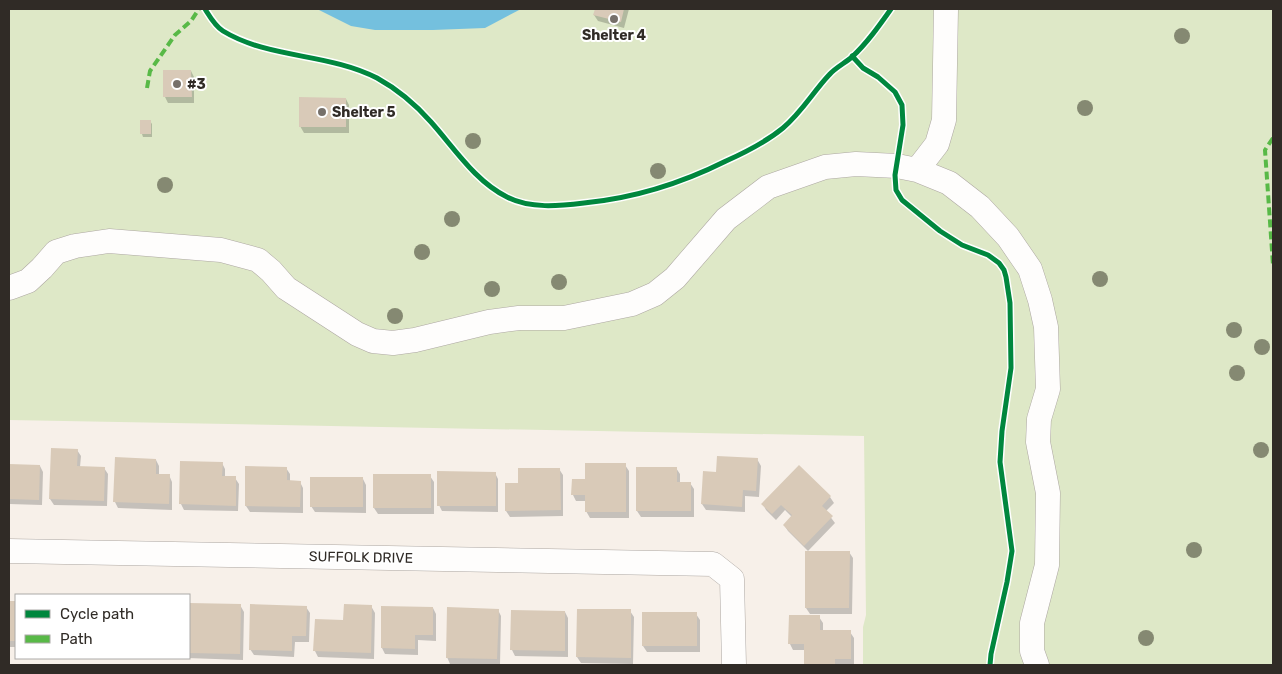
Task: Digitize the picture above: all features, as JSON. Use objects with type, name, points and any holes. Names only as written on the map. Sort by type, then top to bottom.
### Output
[{"type":"street","points":[[917,170],[937,144],[944,120],[946,9]]},
{"type":"street","points":[[9,288],[28,281],[56,252],[76,246],[109,241],[221,250],[258,260],[286,288],[356,334],[373,341],[393,343],[415,340],[489,322],[519,318],[564,318],[632,304],[655,294],[676,278],[726,219],[768,188],[825,167],[897,166],[917,170],[949,183],[980,207],[1008,237],[1030,269],[1040,300],[1046,327],[1048,389],[1039,419],[1038,442],[1048,493],[1048,526],[1047,565],[1032,623],[1032,651],[1037,665]]},
{"type":"street","name":"SUFFOLK DRIVE","points":[[9,551],[713,564],[732,580],[734,665]]},
{"type":"green space","points":[[9,9],[1273,9],[1273,665],[863,665],[863,627],[866,615],[864,436],[9,420]]},
{"type":"water","points":[[317,9],[521,9],[485,28],[375,30],[351,26]]},
{"type":"building","name":"Shelter 4","points":[[595,9],[624,9],[621,22],[593,15]]},
{"type":"building","name":"#3","points":[[163,70],[191,70],[192,97],[163,97]]},
{"type":"building","name":"Shelter 5","points":[[299,97],[346,98],[346,127],[299,127]]},
{"type":"building","points":[[140,120],[151,120],[151,134],[140,134]]},
{"type":"building","points":[[51,448],[78,449],[77,466],[105,467],[104,501],[49,499]]},
{"type":"building","points":[[717,456],[758,458],[756,491],[743,490],[742,507],[701,504],[703,471],[716,472]]},
{"type":"building","points":[[115,457],[156,459],[156,474],[170,474],[169,504],[113,502]]},
{"type":"building","points":[[180,461],[223,462],[222,476],[236,476],[236,506],[179,504]]},
{"type":"building","points":[[585,463],[626,463],[626,512],[585,512],[585,495],[571,495],[572,479],[585,479]]},
{"type":"building","points":[[9,464],[40,465],[39,500],[9,499]]},
{"type":"building","points":[[799,465],[831,496],[822,506],[833,516],[804,546],[783,525],[792,515],[781,505],[772,514],[761,504]]},
{"type":"building","points":[[245,466],[287,467],[287,480],[301,481],[300,507],[245,506]]},
{"type":"building","points":[[636,467],[677,467],[677,482],[691,482],[691,511],[636,511]]},
{"type":"building","points":[[518,468],[560,468],[561,510],[505,511],[505,483],[518,483]]},
{"type":"building","points":[[437,471],[496,472],[496,506],[437,506]]},
{"type":"building","points":[[373,474],[431,474],[431,508],[373,508]]},
{"type":"building","points":[[310,477],[363,477],[363,507],[310,507]]},
{"type":"building","points":[[805,551],[850,551],[849,608],[805,608]]},
{"type":"building","points":[[9,601],[15,601],[15,641],[9,641]]},
{"type":"building","points":[[190,603],[241,604],[240,654],[190,653]]},
{"type":"building","points":[[250,604],[307,606],[306,636],[292,636],[292,651],[249,650]]},
{"type":"building","points":[[344,604],[372,605],[371,653],[313,651],[315,619],[343,620]]},
{"type":"building","points":[[381,606],[433,607],[433,635],[415,635],[415,649],[381,648]]},
{"type":"building","points":[[447,607],[499,609],[497,659],[446,658]]},
{"type":"building","points":[[577,609],[631,609],[631,658],[576,657]]},
{"type":"building","points":[[511,610],[565,611],[565,651],[510,650]]},
{"type":"building","points":[[642,612],[697,612],[697,646],[642,646]]},
{"type":"building","points":[[789,615],[820,615],[820,630],[851,630],[851,659],[835,659],[835,665],[804,665],[804,644],[788,644]]},
{"type":"marked path","points":[[147,88],[150,71],[175,35],[191,21],[199,9]]},
{"type":"marked path","points":[[1273,138],[1265,150],[1273,265]]},
{"type":"cycle path","points":[[205,9],[220,29],[241,40],[279,52],[339,64],[384,82],[399,92],[419,110],[466,164],[485,182],[516,201],[545,206],[603,201],[640,194],[692,177],[756,146],[790,122],[831,72],[852,57],[863,46],[891,9]]},
{"type":"cycle path","points":[[852,56],[863,68],[878,77],[895,92],[902,105],[903,125],[895,175],[896,190],[902,200],[940,231],[962,245],[988,255],[999,263],[1006,277],[1010,303],[1011,368],[1002,431],[1000,462],[1012,551],[990,665]]},
{"type":"place","name":"Shelter 4","points":[[614,19]]},
{"type":"place","name":"#3","points":[[177,84]]},
{"type":"place","name":"Shelter 5","points":[[322,112]]}]
